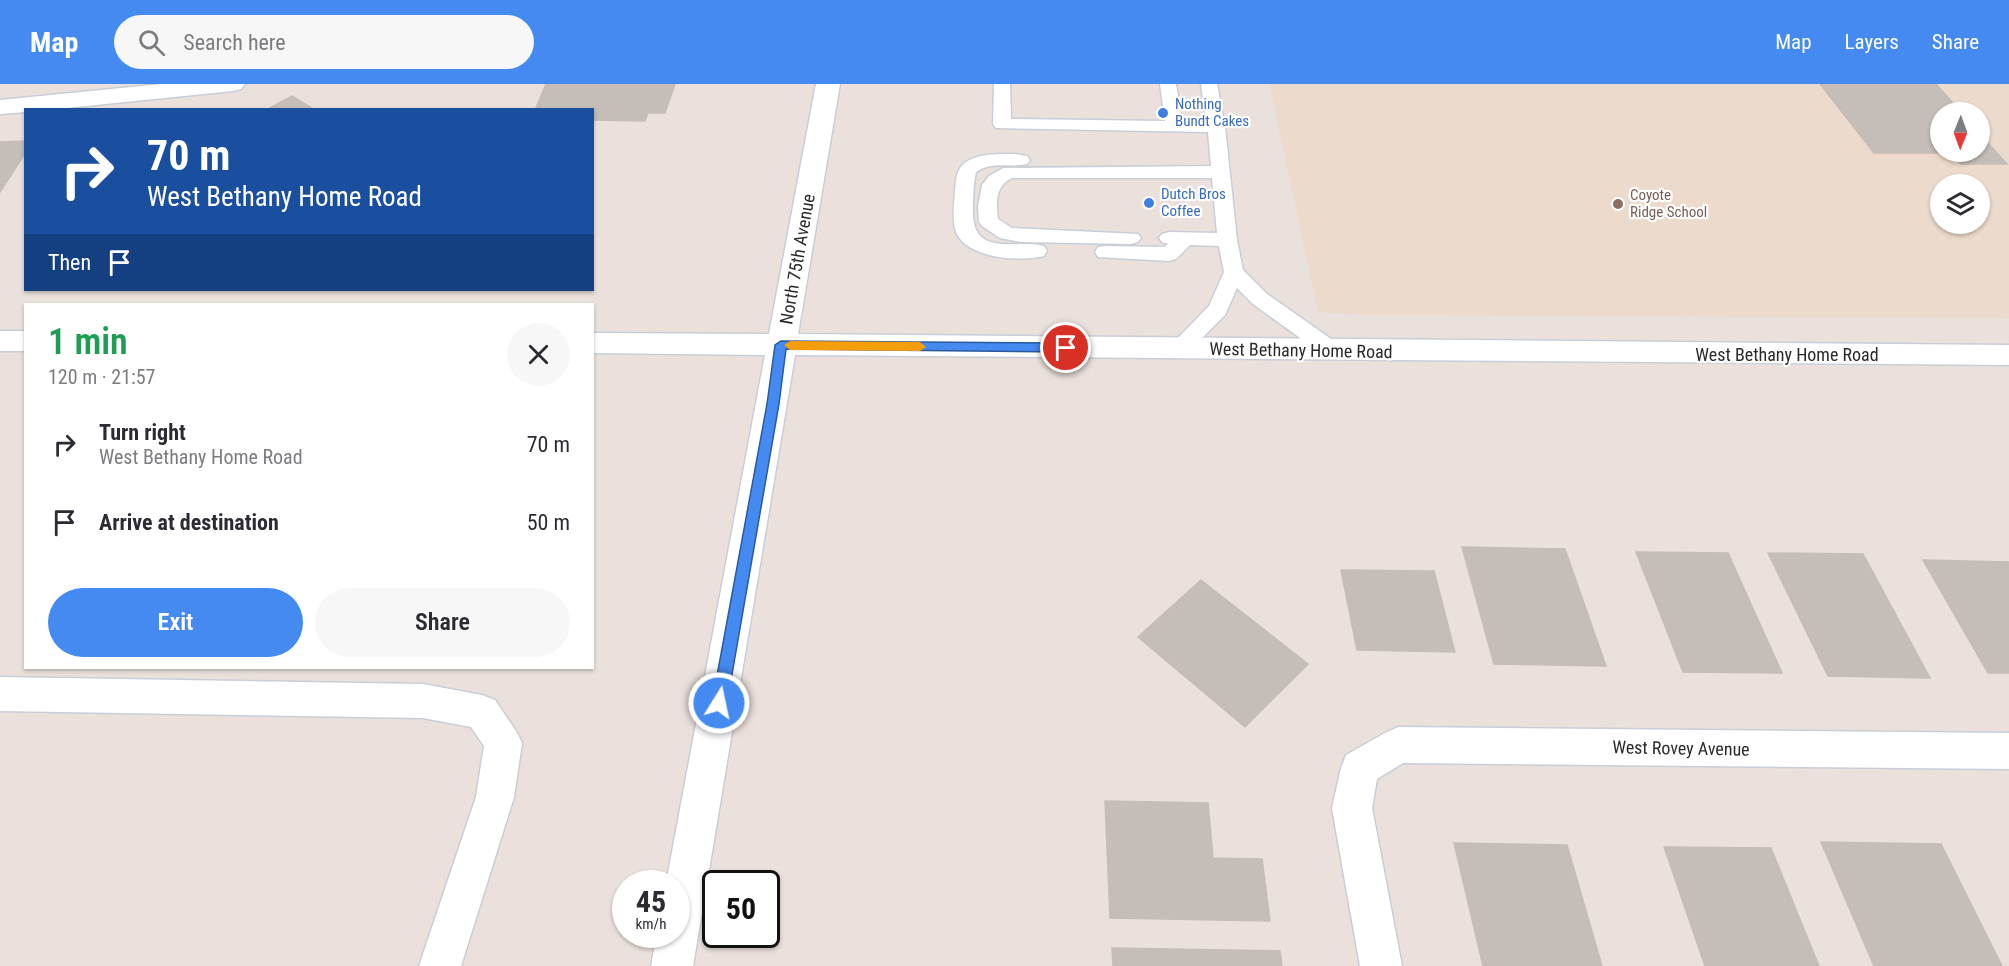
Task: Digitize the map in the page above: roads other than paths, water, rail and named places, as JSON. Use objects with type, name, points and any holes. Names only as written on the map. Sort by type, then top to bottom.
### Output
[{"type":"main road","points":[[0,107],[234,84]]},
{"type":"main road","name":"North 75th Avenue","points":[[672,966],[828,84]]},
{"type":"main road","points":[[0,341],[24,341]]},
{"type":"main road","name":"West Bethany Home Road","points":[[594,343],[2009,355]]},
{"type":"main road","points":[[0,694],[423,701],[482,712],[502,743],[495,797],[440,966]]},
{"type":"main road","name":"West Rovey Avenue","points":[[1381,966],[1352,808],[1360,768],[1398,746],[2009,751]]},
{"type":"lane","points":[[1002,84],[1002,124],[1216,127]]},
{"type":"lane","points":[[1168,84],[1174,126]]},
{"type":"lane","points":[[1209,84],[1216,127],[1227,240],[1234,272],[1260,299],[1333,351]]},
{"type":"lane","points":[[1054,172],[1036,162],[1016,159],[989,161],[968,170],[965,178],[965,232],[978,244],[998,250],[1169,254],[1185,239]]},
{"type":"lane","points":[[1131,238],[1007,234],[989,222],[988,192],[992,181],[999,175],[1009,172],[1220,172]]},
{"type":"lane","points":[[1155,238],[1227,240]]},
{"type":"lane","points":[[1180,348],[1218,310],[1234,272]]},
{"type":"place","name":"Nothing Bundt Cakes","points":[[1163,113]]},
{"type":"place","name":"Dutch Bros Coffee","points":[[1149,203]]},
{"type":"place","name":"Coyote Ridge School","points":[[1618,204]]}]
